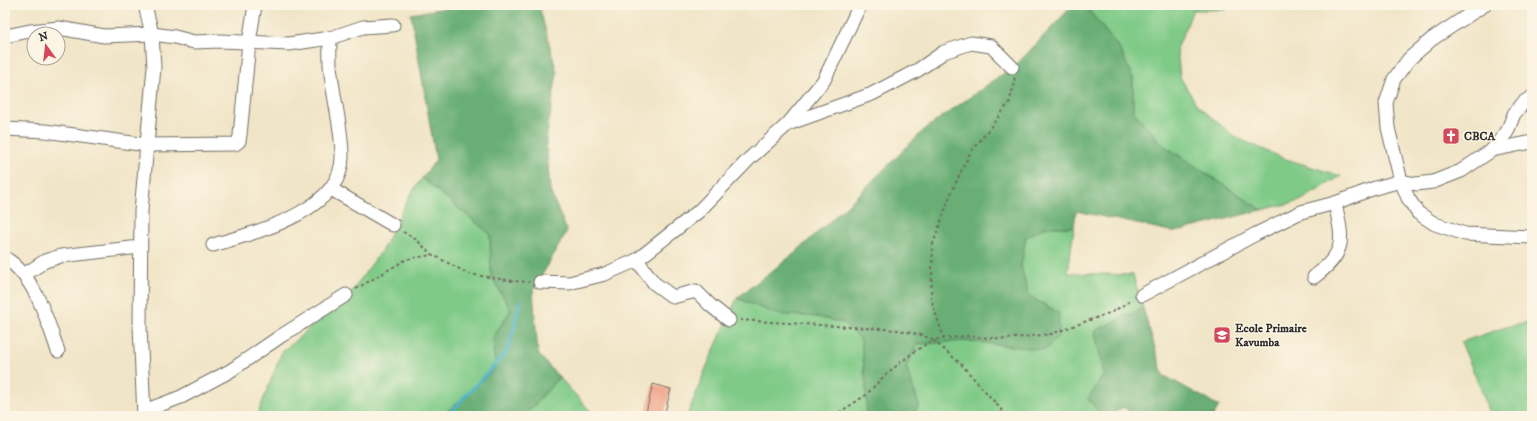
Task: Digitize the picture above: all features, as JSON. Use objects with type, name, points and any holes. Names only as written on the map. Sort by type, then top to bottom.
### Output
[{"type":"street","points":[[145,5],[152,34],[154,67],[141,211],[140,326],[144,414],[181,397],[230,371],[281,336],[346,295]]},
{"type":"street","points":[[5,129],[46,131],[147,145],[234,144],[239,141],[255,5]]},
{"type":"street","points":[[540,282],[569,283],[605,274],[637,260],[699,211],[749,159],[788,124],[824,80],[860,5]]},
{"type":"street","points":[[1484,5],[1432,39],[1409,59],[1394,79],[1386,103],[1388,128],[1401,181],[1408,198],[1418,213],[1435,224],[1465,234],[1532,236]]},
{"type":"street","points":[[5,36],[30,31],[58,28],[104,36],[152,34],[175,37],[194,42],[220,41],[288,44],[330,38],[363,27],[393,25]]},
{"type":"street","points":[[213,244],[254,233],[288,219],[314,204],[331,189],[339,174],[342,157],[340,131],[331,73],[330,38]]},
{"type":"street","points":[[788,124],[872,94],[918,70],[944,52],[971,43],[991,46],[1012,67]]},
{"type":"street","points":[[1142,295],[1256,234],[1301,212],[1335,203],[1375,188],[1401,181],[1416,184],[1433,182],[1461,171],[1492,150],[1507,132],[1514,114],[1524,102],[1532,97]]},
{"type":"street","points":[[1492,150],[1532,142]]},
{"type":"street","points":[[331,189],[393,225]]},
{"type":"street","points":[[1314,277],[1328,266],[1335,258],[1340,245],[1341,231],[1335,203]]},
{"type":"street","points":[[24,275],[46,261],[62,256],[140,247]]},
{"type":"street","points":[[5,258],[11,262],[31,284],[47,319],[58,351]]},
{"type":"street","points":[[637,260],[654,283],[673,297],[696,291],[728,320]]},
{"type":"path","points":[[944,339],[931,299],[933,244],[951,194],[969,155],[1009,102],[1015,82],[1012,67]]},
{"type":"path","points":[[393,225],[417,240],[431,254],[469,274],[513,281],[540,282]]},
{"type":"path","points":[[346,295],[407,259],[431,254]]},
{"type":"path","points":[[834,416],[866,395],[885,375],[915,351],[933,340],[965,336],[1005,339],[1051,334],[1112,312],[1142,295]]},
{"type":"path","points":[[728,320],[898,330],[922,335],[933,340],[961,364],[1007,416]]},
{"type":"green space","points":[[462,5],[534,5],[540,9],[557,73],[546,140],[550,191],[567,231],[533,291],[538,354],[559,377],[530,410],[520,416],[442,416],[495,369],[493,337],[511,310],[491,276],[490,234],[422,178],[436,160],[411,14]]},
{"type":"green space","points":[[1073,5],[1085,5],[1121,51],[1133,78],[1133,111],[1163,145],[1262,210],[1175,232],[1076,211],[1074,227],[1045,227],[1026,237],[1021,266],[1029,296],[1059,313],[1059,335],[1045,350],[967,341],[917,344],[906,367],[919,405],[913,416],[867,416],[866,387],[861,340],[844,323],[818,317],[776,314],[737,298],[795,253],[855,198],[925,129],[1017,64]]},
{"type":"green space","points":[[1085,5],[1233,5],[1225,10],[1193,10],[1177,49],[1180,77],[1197,105],[1235,137],[1283,158],[1341,176],[1300,201],[1262,210],[1163,145],[1133,111],[1133,78],[1121,51]]},
{"type":"green space","points":[[422,178],[490,234],[491,276],[511,310],[493,337],[495,369],[442,416],[257,416],[282,352],[352,291],[382,250],[410,195]]},
{"type":"green space","points":[[1045,227],[1074,227],[1068,273],[1133,275],[1143,308],[1095,331],[1104,374],[1088,399],[1102,416],[913,416],[919,405],[906,367],[917,344],[967,341],[1045,349],[1059,313],[1029,296],[1021,266],[1026,237]]},
{"type":"green space","points":[[737,298],[776,314],[818,317],[844,323],[861,340],[866,387],[867,416],[687,416],[706,368]]},
{"type":"green space","points":[[1143,308],[1163,375],[1219,406],[1213,416],[1133,416],[1124,407],[1109,416],[1102,416],[1088,399],[1104,374],[1095,331]]},
{"type":"green space","points":[[1532,321],[1532,416],[1491,416],[1461,342],[1506,327]]},
{"type":"green space","points":[[559,377],[595,416],[520,416],[530,410]]},
{"type":"building","points":[[653,384],[671,389],[664,416],[645,416]]},
{"type":"waterway","points":[[447,416],[506,353],[513,333],[520,301]]},
{"type":"place","name":"CBCA","points":[[1451,136]]},
{"type":"place","name":"Ecole Primaire Kavumba","points":[[1222,335]]}]
